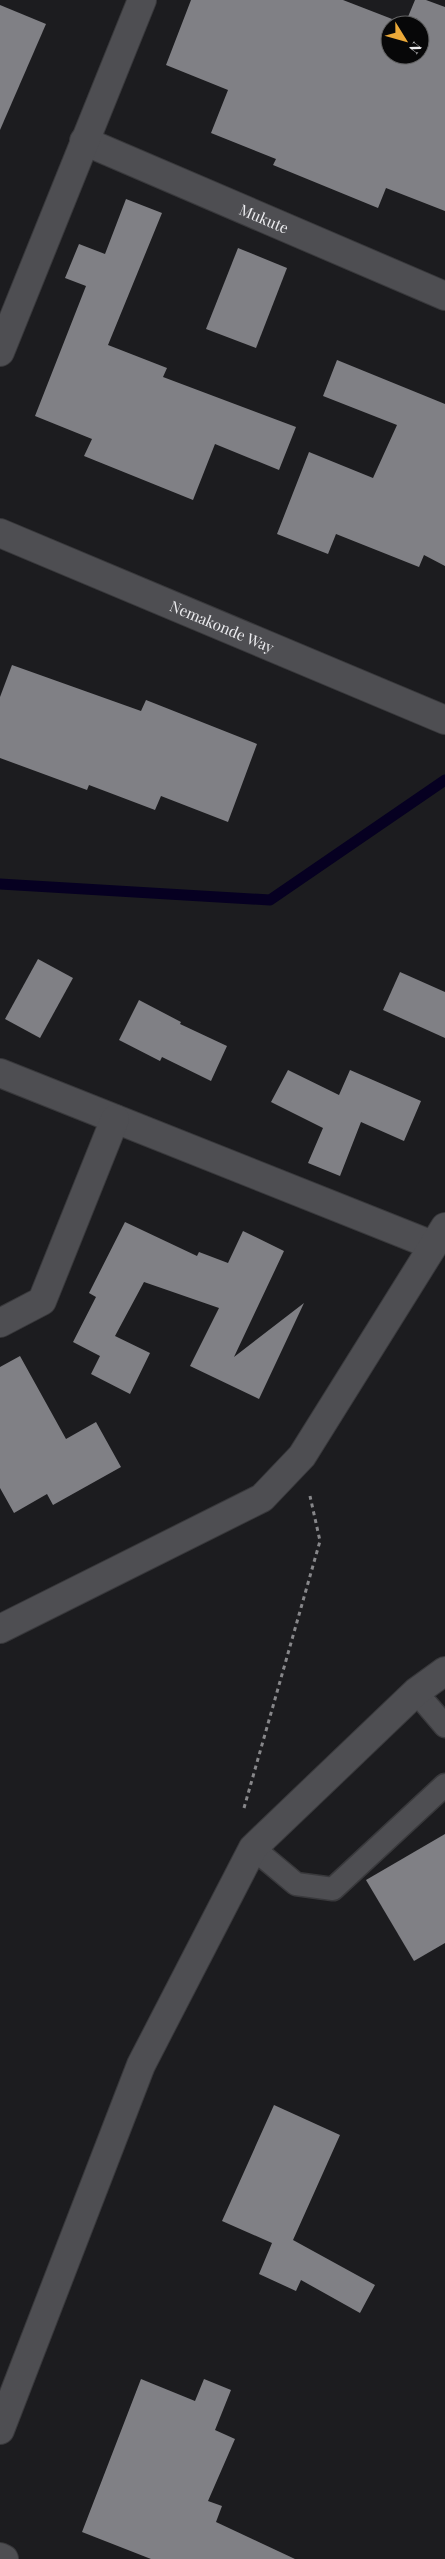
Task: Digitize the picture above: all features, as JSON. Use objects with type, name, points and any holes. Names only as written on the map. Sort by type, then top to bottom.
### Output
[{"type":"street","points":[[0,352],[142,0]]},
{"type":"street","name":"Mukute","points":[[84,141],[445,296]]},
{"type":"street","name":"Nemakonde Way","points":[[0,532],[445,720]]},
{"type":"street","points":[[0,1073],[115,1119],[438,1236],[302,1456],[262,1498],[0,1629]]},
{"type":"street","points":[[0,1323],[42,1301],[115,1119]]},
{"type":"street","points":[[0,2430],[140,2065],[253,1848],[416,1692],[445,1671]]},
{"type":"street","points":[[0,2557],[4,2559]]},
{"type":"lane","points":[[416,1692],[445,1726]]},
{"type":"lane","points":[[253,1848],[296,1884],[333,1889],[445,1785]]},
{"type":"path","points":[[253,1848],[244,1809],[320,1540],[302,1456]]},
{"type":"building","points":[[191,0],[343,0],[382,15],[380,15],[380,65],[430,65],[430,15],[409,15],[415,0],[426,0],[445,7],[445,211],[386,188],[378,208],[273,165],[276,159],[211,133],[228,90],[166,65]]},
{"type":"building","points":[[0,5],[46,24],[0,130]]},
{"type":"building","points":[[126,199],[162,213],[108,345],[167,368],[163,377],[296,427],[279,470],[215,444],[193,500],[84,456],[92,439],[35,416],[86,286],[65,278],[79,244],[105,254]]},
{"type":"building","points":[[238,248],[287,268],[256,348],[206,329]]},
{"type":"building","points":[[337,360],[445,404],[445,566],[424,555],[419,567],[336,534],[328,554],[277,534],[309,452],[373,478],[397,425],[323,396]]},
{"type":"building","points":[[12,665],[141,711],[146,700],[257,744],[228,822],[161,796],[155,810],[89,785],[87,790],[0,758],[0,697]]},
{"type":"building","points":[[38,959],[73,978],[40,1038],[5,1019]]},
{"type":"building","points":[[400,972],[445,992],[445,1038],[383,1010]]},
{"type":"building","points":[[139,1000],[181,1022],[180,1024],[227,1046],[211,1081],[162,1057],[160,1061],[119,1040]]},
{"type":"building","points":[[288,1070],[339,1095],[350,1070],[421,1101],[404,1141],[361,1122],[340,1176],[308,1163],[323,1128],[271,1102]]},
{"type":"building","points":[[125,1222],[197,1256],[199,1252],[228,1263],[243,1231],[284,1251],[234,1357],[304,1303],[259,1399],[190,1366],[219,1308],[144,1282],[115,1336],[150,1353],[130,1394],[91,1374],[100,1356],[73,1342],[96,1297],[89,1293]]},
{"type":"building","points":[[20,1356],[66,1439],[96,1422],[121,1467],[53,1505],[47,1494],[14,1513],[0,1488],[0,1367]]},
{"type":"building","points":[[445,1834],[445,1943],[414,1961],[366,1880]]},
{"type":"building","points":[[274,2105],[340,2135],[293,2240],[375,2285],[360,2313],[301,2280],[296,2291],[259,2274],[272,2243],[222,2221]]},
{"type":"building","points":[[141,2379],[195,2401],[204,2379],[231,2390],[215,2430],[235,2439],[208,2501],[222,2506],[216,2522],[295,2559],[151,2559],[82,2532]]},
{"type":"waterway","points":[[0,884],[270,900],[445,780]]}]
